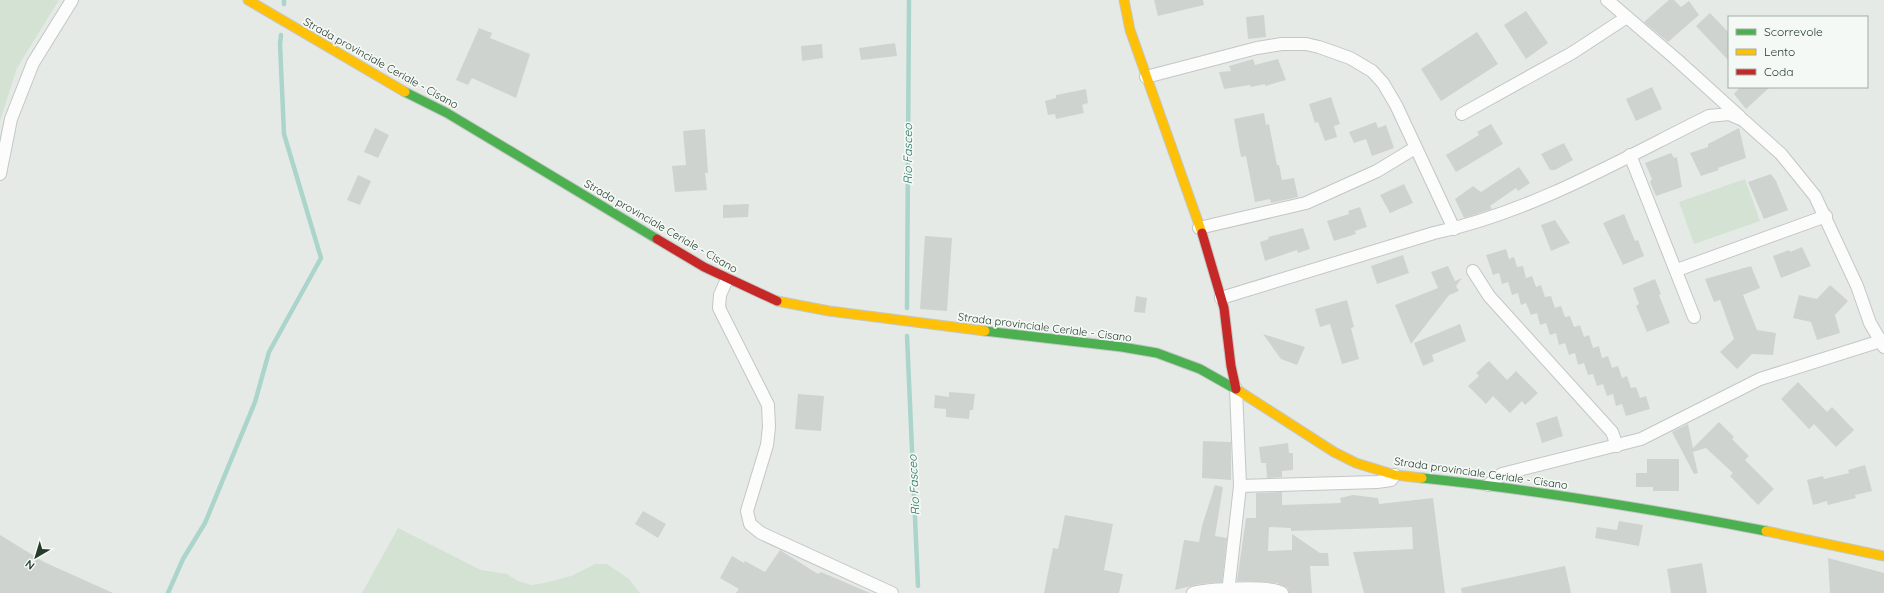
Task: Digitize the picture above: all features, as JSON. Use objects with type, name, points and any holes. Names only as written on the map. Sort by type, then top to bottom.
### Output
[{"type":"main road","name":"Strada provinciale Ceriale - Cisano","points":[[248,0],[404,92],[447,113],[727,279],[774,300],[829,311],[912,323],[1122,347],[1157,353],[1200,369],[1236,389],[1334,452],[1356,463],[1395,475],[1488,485],[1671,513],[1821,542],[1884,556]]},
{"type":"main road","points":[[1124,0],[1130,30],[1199,228],[1221,298],[1227,331],[1231,371],[1236,389]]},
{"type":"street","points":[[0,174],[11,119],[33,63],[72,0]]},
{"type":"street","points":[[1488,485],[1502,474],[1617,446],[1641,438],[1760,379],[1883,343],[1870,323],[1857,286],[1826,216],[1815,196],[1781,154],[1607,0]]},
{"type":"street","points":[[1462,114],[1572,53],[1627,18]]},
{"type":"street","points":[[1146,77],[1257,48],[1282,44],[1306,44],[1350,58],[1372,71],[1383,83],[1396,105],[1454,229]]},
{"type":"street","points":[[1221,298],[1434,233],[1467,226],[1543,197],[1709,116],[1729,114],[1743,120]]},
{"type":"street","points":[[1199,228],[1306,203],[1377,171],[1415,148]]},
{"type":"street","points":[[1630,155],[1677,270],[1694,317]]},
{"type":"street","points":[[1677,270],[1826,216]]},
{"type":"street","points":[[1473,271],[1489,296],[1612,432],[1617,446]]},
{"type":"street","points":[[727,279],[720,295],[719,308],[768,405],[769,427],[767,445],[746,511],[750,524],[761,533],[892,593]]},
{"type":"street","points":[[1228,591],[1240,486],[1236,389]]},
{"type":"street","points":[[1240,486],[1377,482],[1391,480],[1395,475]]},
{"type":"street","points":[[1193,593],[1278,590],[1282,593]]},
{"type":"green space","points":[[0,0],[59,0],[17,68],[0,121]]},
{"type":"green space","points":[[1745,179],[1760,221],[1694,244],[1679,202]]},
{"type":"green space","points":[[398,528],[481,570],[507,574],[518,581],[531,585],[571,576],[595,564],[607,564],[629,579],[640,593],[362,593]]},
{"type":"building","points":[[1154,0],[1203,0],[1204,5],[1158,16]]},
{"type":"building","points":[[1669,0],[1674,0],[1681,7],[1689,1],[1699,15],[1668,42],[1644,22]]},
{"type":"building","points":[[1526,11],[1548,43],[1526,59],[1504,25]]},
{"type":"building","points":[[1710,13],[1728,32],[1728,60],[1696,26]]},
{"type":"building","points":[[1264,15],[1266,37],[1248,39],[1246,17]]},
{"type":"building","points":[[479,28],[492,33],[490,38],[530,54],[516,98],[472,78],[468,85],[456,80]]},
{"type":"building","points":[[1477,32],[1498,64],[1441,101],[1421,69]]},
{"type":"building","points":[[895,43],[897,56],[861,60],[859,48]]},
{"type":"building","points":[[822,44],[823,58],[802,61],[801,46]]},
{"type":"building","points":[[1253,59],[1255,65],[1278,59],[1286,80],[1265,86],[1265,84],[1251,87],[1250,85],[1224,89],[1219,72],[1231,71],[1229,66]]},
{"type":"building","points":[[1652,87],[1662,109],[1636,121],[1626,99]]},
{"type":"building","points":[[1739,88],[1769,88],[1746,109],[1734,94]]},
{"type":"building","points":[[1086,89],[1088,103],[1082,105],[1084,113],[1056,119],[1055,114],[1048,115],[1045,101],[1056,98],[1056,95]]},
{"type":"building","points":[[1331,97],[1340,124],[1334,126],[1337,137],[1325,141],[1318,122],[1315,123],[1309,104]]},
{"type":"building","points":[[1264,113],[1266,125],[1269,124],[1277,165],[1279,165],[1282,180],[1294,178],[1298,197],[1271,203],[1270,199],[1255,202],[1246,156],[1241,157],[1234,119]]},
{"type":"building","points":[[1376,122],[1378,128],[1386,125],[1394,148],[1372,156],[1366,139],[1354,143],[1349,132]]},
{"type":"building","points":[[1491,124],[1503,144],[1456,172],[1446,155],[1479,135],[1477,132]]},
{"type":"building","points":[[375,128],[389,135],[378,158],[364,152]]},
{"type":"building","points":[[1739,128],[1746,158],[1701,176],[1690,153],[1708,147],[1708,144]]},
{"type":"building","points":[[705,129],[708,173],[705,173],[707,190],[675,192],[672,166],[686,165],[683,131]]},
{"type":"building","points":[[1564,143],[1573,160],[1555,170],[1550,170],[1541,154]]},
{"type":"building","points":[[1671,153],[1674,158],[1677,157],[1682,187],[1656,196],[1650,182],[1652,179],[1645,163]]},
{"type":"building","points":[[1519,167],[1530,183],[1518,191],[1516,188],[1490,206],[1492,209],[1464,218],[1455,199],[1473,186],[1481,192]]},
{"type":"building","points":[[1771,174],[1776,181],[1788,210],[1764,219],[1748,182]]},
{"type":"building","points":[[358,175],[371,181],[360,205],[347,200]]},
{"type":"building","points":[[1404,184],[1413,203],[1390,213],[1380,195]]},
{"type":"building","points":[[749,204],[748,217],[723,218],[723,205]]},
{"type":"building","points":[[1360,207],[1367,227],[1355,231],[1356,234],[1334,241],[1327,221],[1349,214],[1348,211]]},
{"type":"building","points":[[1624,214],[1635,241],[1638,240],[1644,256],[1623,265],[1603,223]]},
{"type":"building","points":[[1555,220],[1570,243],[1551,251],[1541,225]]},
{"type":"building","points":[[1303,228],[1310,249],[1298,253],[1297,250],[1265,261],[1260,242],[1269,239],[1268,237]]},
{"type":"building","points":[[925,236],[952,238],[947,311],[920,309]]},
{"type":"building","points":[[1802,247],[1811,266],[1781,278],[1773,256],[1789,250],[1790,252]]},
{"type":"building","points":[[1506,249],[1509,259],[1514,257],[1517,267],[1523,266],[1526,278],[1532,276],[1536,287],[1541,285],[1545,297],[1551,296],[1555,308],[1561,306],[1565,317],[1570,316],[1574,327],[1580,325],[1584,337],[1589,335],[1593,348],[1599,346],[1602,358],[1608,356],[1612,368],[1618,366],[1622,378],[1627,376],[1631,388],[1636,387],[1640,398],[1646,396],[1650,409],[1626,416],[1622,404],[1616,406],[1613,394],[1607,396],[1603,384],[1597,386],[1593,374],[1588,375],[1584,363],[1578,365],[1575,353],[1569,355],[1565,343],[1559,345],[1556,333],[1550,335],[1546,323],[1540,325],[1537,313],[1531,315],[1526,303],[1521,305],[1518,293],[1512,295],[1508,282],[1502,284],[1499,273],[1493,275],[1486,255]]},
{"type":"building","points":[[1403,255],[1409,273],[1377,284],[1371,266]]},
{"type":"building","points":[[1448,266],[1455,281],[1462,278],[1456,286],[1459,291],[1449,295],[1411,344],[1395,305],[1438,288],[1431,272]]},
{"type":"building","points":[[1751,266],[1760,288],[1743,295],[1757,330],[1776,333],[1773,355],[1752,354],[1737,369],[1720,352],[1734,339],[1720,300],[1714,302],[1705,279]]},
{"type":"building","points":[[1655,279],[1661,294],[1659,295],[1670,323],[1647,332],[1636,306],[1639,304],[1633,288]]},
{"type":"building","points":[[1830,285],[1848,301],[1835,315],[1840,333],[1817,340],[1811,322],[1793,318],[1799,295],[1817,299]]},
{"type":"building","points":[[1136,296],[1147,298],[1145,313],[1134,312]]},
{"type":"building","points":[[1347,300],[1354,327],[1351,328],[1359,359],[1342,364],[1330,324],[1320,327],[1315,309]]},
{"type":"building","points":[[1460,324],[1466,341],[1432,355],[1434,361],[1423,366],[1414,343]]},
{"type":"building","points":[[1263,334],[1305,347],[1297,365],[1281,359]]},
{"type":"building","points":[[1489,361],[1507,380],[1516,371],[1538,393],[1525,405],[1522,401],[1510,413],[1493,396],[1486,404],[1468,386],[1479,376],[1476,373]]},
{"type":"building","points":[[1798,382],[1827,412],[1832,407],[1854,430],[1836,447],[1814,424],[1809,429],[1781,399]]},
{"type":"building","points":[[949,392],[975,394],[973,410],[970,410],[969,419],[946,417],[946,409],[934,408],[935,395],[949,397]]},
{"type":"building","points":[[798,394],[824,396],[821,431],[795,429]]},
{"type":"building","points":[[1557,416],[1563,436],[1542,443],[1536,423]]},
{"type":"building","points":[[1719,422],[1734,437],[1732,439],[1749,456],[1745,460],[1774,489],[1758,505],[1730,476],[1733,473],[1706,448],[1693,452],[1698,473],[1694,474],[1672,432],[1688,424],[1693,448]]},
{"type":"building","points":[[1203,441],[1231,442],[1231,480],[1202,478]]},
{"type":"building","points":[[1288,443],[1289,453],[1293,453],[1293,470],[1282,471],[1282,477],[1267,478],[1266,463],[1261,463],[1259,447]]},
{"type":"building","points":[[1647,459],[1679,459],[1679,491],[1653,491],[1653,487],[1636,487],[1636,473],[1647,473]]},
{"type":"building","points":[[1865,465],[1872,491],[1855,495],[1856,498],[1828,505],[1827,501],[1813,505],[1807,480],[1823,476],[1824,479],[1849,473],[1848,470]]},
{"type":"building","points":[[1215,485],[1223,487],[1215,536],[1227,538],[1222,582],[1199,584],[1175,590],[1184,540],[1199,542],[1202,526]]},
{"type":"building","points":[[1282,492],[1282,505],[1341,503],[1340,498],[1353,495],[1378,498],[1379,504],[1433,498],[1445,593],[1364,593],[1353,552],[1413,549],[1412,527],[1291,531],[1291,528],[1269,527],[1268,551],[1292,550],[1292,534],[1320,553],[1328,553],[1329,566],[1310,566],[1312,593],[1289,593],[1288,588],[1277,583],[1237,581],[1246,518],[1256,518],[1256,493]]},
{"type":"building","points":[[643,511],[666,524],[658,538],[635,524]]},
{"type":"building","points":[[1065,515],[1113,524],[1104,570],[1123,574],[1119,593],[1044,593],[1053,548],[1058,549]]},
{"type":"building","points":[[1619,521],[1643,525],[1639,546],[1595,538],[1597,527],[1617,530]]},
{"type":"building","points":[[0,535],[44,562],[113,593],[0,593]]},
{"type":"building","points":[[780,550],[818,574],[821,572],[870,593],[736,593],[739,589],[720,578],[732,556],[765,572]]},
{"type":"building","points":[[1828,558],[1884,573],[1884,593],[1830,593]]},
{"type":"building","points":[[1702,563],[1707,593],[1671,593],[1667,569]]},
{"type":"building","points":[[1565,566],[1571,593],[1462,593],[1461,588]]},
{"type":"waterway","name":"Rio Fasceo","points":[[907,308],[909,0]]},
{"type":"waterway","points":[[168,593],[183,559],[205,523],[255,402],[269,352],[321,258],[284,134],[280,44],[281,35]]},
{"type":"waterway","name":"Rio Fasceo","points":[[907,336],[918,586]]},
{"type":"traffic: fast","points":[[405,92],[447,113],[657,239]]},
{"type":"traffic: fast","points":[[985,331],[1122,347],[1157,353],[1200,369],[1239,391]]},
{"type":"traffic: fast","points":[[1422,478],[1508,488],[1594,501],[1766,531]]},
{"type":"traffic: slow","points":[[248,0],[405,92]]},
{"type":"traffic: slow","points":[[1124,0],[1130,30],[1202,233]]},
{"type":"traffic: slow","points":[[777,301],[829,311],[985,331]]},
{"type":"traffic: slow","points":[[1239,391],[1334,452],[1356,463],[1395,475],[1422,478]]},
{"type":"traffic: slow","points":[[1766,531],[1884,556]]},
{"type":"traffic: jam","points":[[1202,233],[1224,308],[1231,366],[1236,389]]},
{"type":"traffic: jam","points":[[657,239],[704,267],[777,301]]}]
